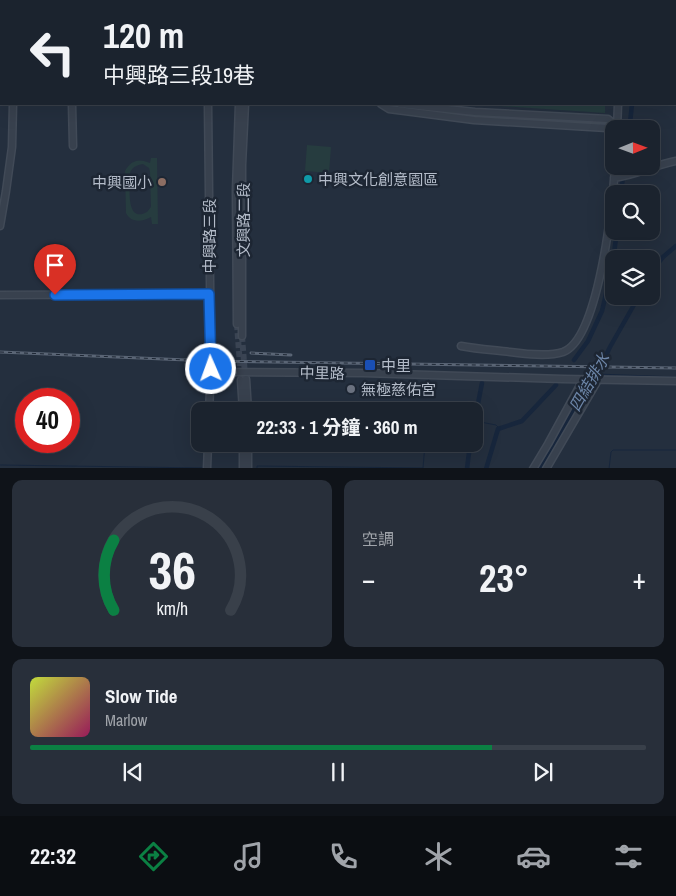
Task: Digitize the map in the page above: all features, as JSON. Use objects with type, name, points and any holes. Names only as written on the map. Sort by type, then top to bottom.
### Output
[{"type":"street","points":[[0,226],[12,147],[13,105]]},
{"type":"street","points":[[72,105],[72,146]]},
{"type":"street","name":"中興路三段","points":[[208,105],[211,369],[209,402]]},
{"type":"street","name":"文興路二段","points":[[237,324],[236,190],[239,105]]},
{"type":"street","name":"文興路二段","points":[[242,336],[242,165],[245,105]]},
{"type":"street","points":[[383,105],[389,109],[474,120],[605,128]]},
{"type":"street","points":[[409,105],[475,112],[609,120]]},
{"type":"street","points":[[616,120],[618,105]]},
{"type":"street","points":[[614,178],[676,162]]},
{"type":"street","points":[[461,346],[532,354],[552,354],[566,351],[577,341],[590,312],[596,292],[610,216],[614,175]]},
{"type":"street","points":[[0,295],[209,294]]},
{"type":"street","name":"中里路","points":[[211,369],[233,372],[364,373],[598,380]]},
{"type":"street","points":[[240,402],[243,379]]},
{"type":"street","points":[[243,379],[243,402]]},
{"type":"street","points":[[243,379],[248,402]]},
{"type":"street","points":[[533,468],[583,380]]},
{"type":"street","points":[[546,468],[598,380],[676,381]]},
{"type":"street","points":[[207,468],[208,452]]},
{"type":"street","points":[[241,452],[241,468]]},
{"type":"street","points":[[250,452],[250,468]]},
{"type":"green space","points":[[484,105],[605,105],[605,113]]},
{"type":"green space","points":[[307,145],[331,147],[329,173],[305,171]]},
{"type":"green space","points":[[151,158],[157,158],[158,224],[152,224],[151,217],[137,221],[131,219],[126,213],[125,171],[130,164],[136,161],[150,163]],"holes":[[[141,164],[149,168],[151,207],[147,212],[135,213],[130,202],[130,173],[133,168]]]},
{"type":"waterway","points":[[630,120],[632,105]]},
{"type":"waterway","points":[[622,185],[623,175]]},
{"type":"waterway","points":[[574,360],[588,341],[602,311],[612,268],[616,240]]},
{"type":"waterway","name":"四結排水","points":[[660,261],[676,246]]},
{"type":"waterway","name":"四結排水","points":[[541,468],[586,389],[597,374],[634,305]]},
{"type":"waterway","points":[[597,374],[676,377]]},
{"type":"waterway","points":[[478,402],[482,383]]},
{"type":"waterway","points":[[486,468],[498,429],[522,421],[556,385]]},
{"type":"waterway","points":[[483,423],[496,425],[500,429]]},
{"type":"waterway","points":[[609,468],[611,452],[613,450],[676,450]]},
{"type":"waterway","points":[[423,468],[424,452]]},
{"type":"waterway","points":[[467,468],[469,452]]},
{"type":"waterway","points":[[0,465],[203,468]]},
{"type":"waterway","points":[[257,468],[257,466],[423,468]]},
{"type":"tunnel","points":[[237,324],[241,380]]},
{"type":"tunnel","points":[[242,336],[245,375]]},
{"type":"railway","points":[[0,352],[210,361],[676,368]]},
{"type":"railway","points":[[251,353],[291,355]]},
{"type":"place","name":"中興文化創意園區","points":[[308,179]]},
{"type":"place","name":"中興國小","points":[[162,182]]},
{"type":"place","name":"中里","points":[[370,365]]},
{"type":"place","name":"無極慈佑宮","points":[[351,389]]},
{"type":"route","points":[[55,295],[209,294],[211,369]]}]
